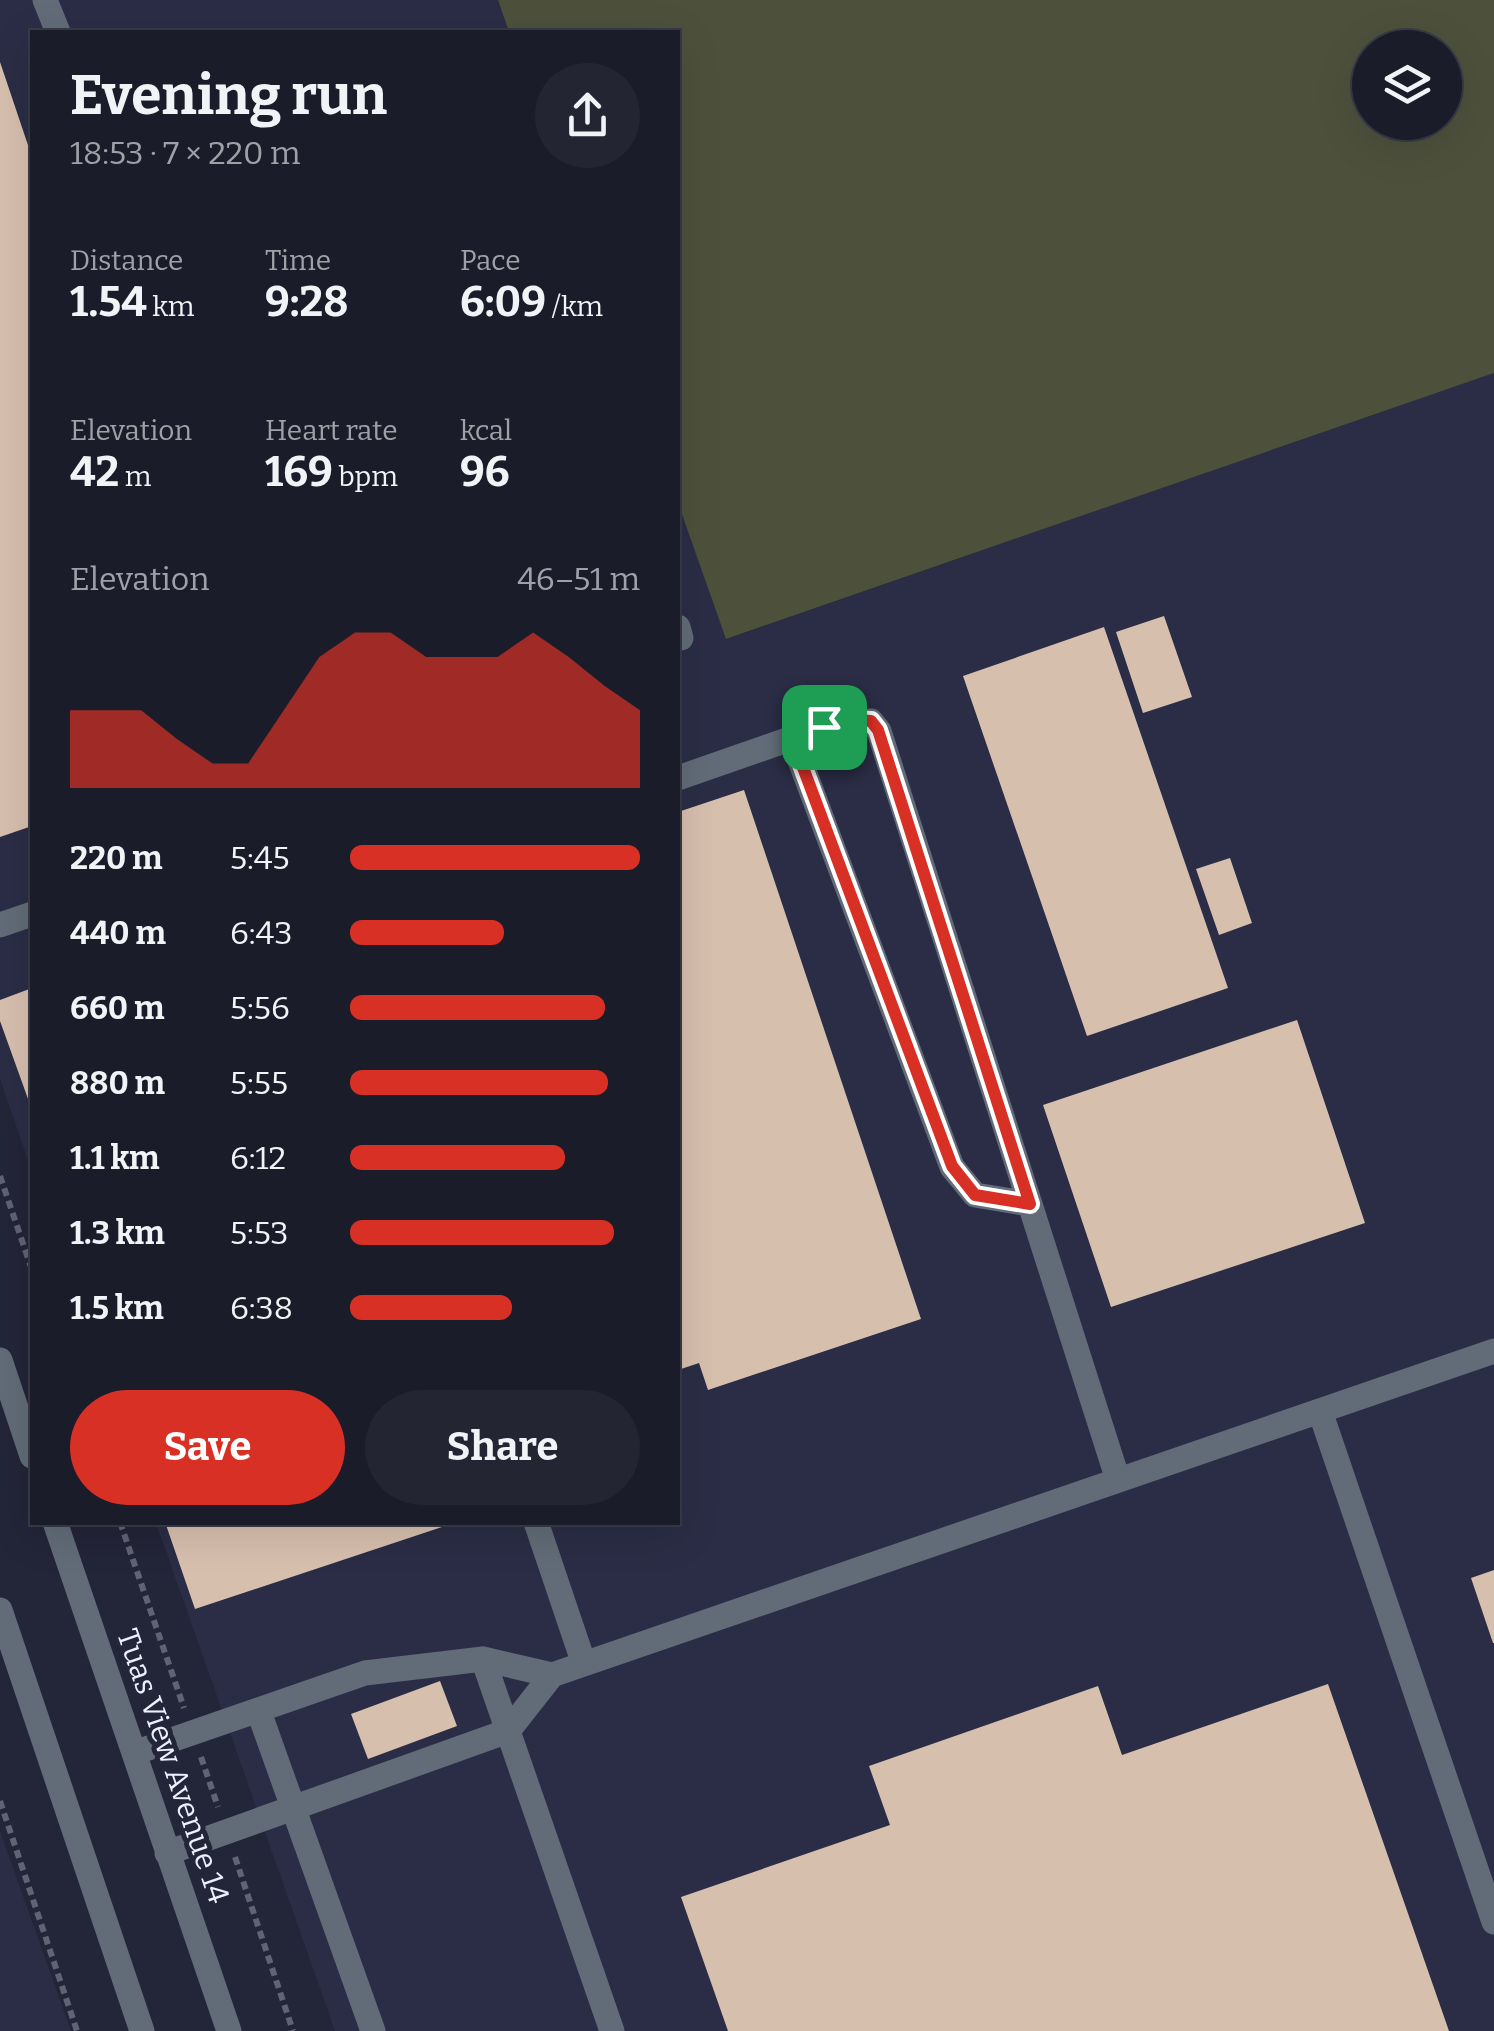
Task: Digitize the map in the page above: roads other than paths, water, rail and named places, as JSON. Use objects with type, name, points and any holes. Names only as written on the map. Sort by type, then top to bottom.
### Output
[{"type":"street","points":[[45,0],[57,30]]},
{"type":"street","points":[[680,777],[856,720],[871,721],[878,730],[1118,1480]]},
{"type":"street","points":[[792,738],[952,1166],[975,1195],[1030,1204]]},
{"type":"street","points":[[0,925],[30,915]]},
{"type":"street","points":[[134,1753],[364,1674],[483,1660],[552,1674],[1494,1351]]},
{"type":"street","points":[[0,1360],[30,1450]]},
{"type":"street","points":[[1320,1411],[1494,1922]]},
{"type":"street","name":"Tuas View Avenue 14","points":[[56,1525],[228,2031]]},
{"type":"street","points":[[537,1525],[584,1664]]},
{"type":"street","points":[[0,1610],[142,2031]]},
{"type":"street","points":[[483,1660],[612,2031]]},
{"type":"street","points":[[168,1852],[508,1731],[552,1674]]},
{"type":"street","points":[[259,1712],[373,2031]]}]
